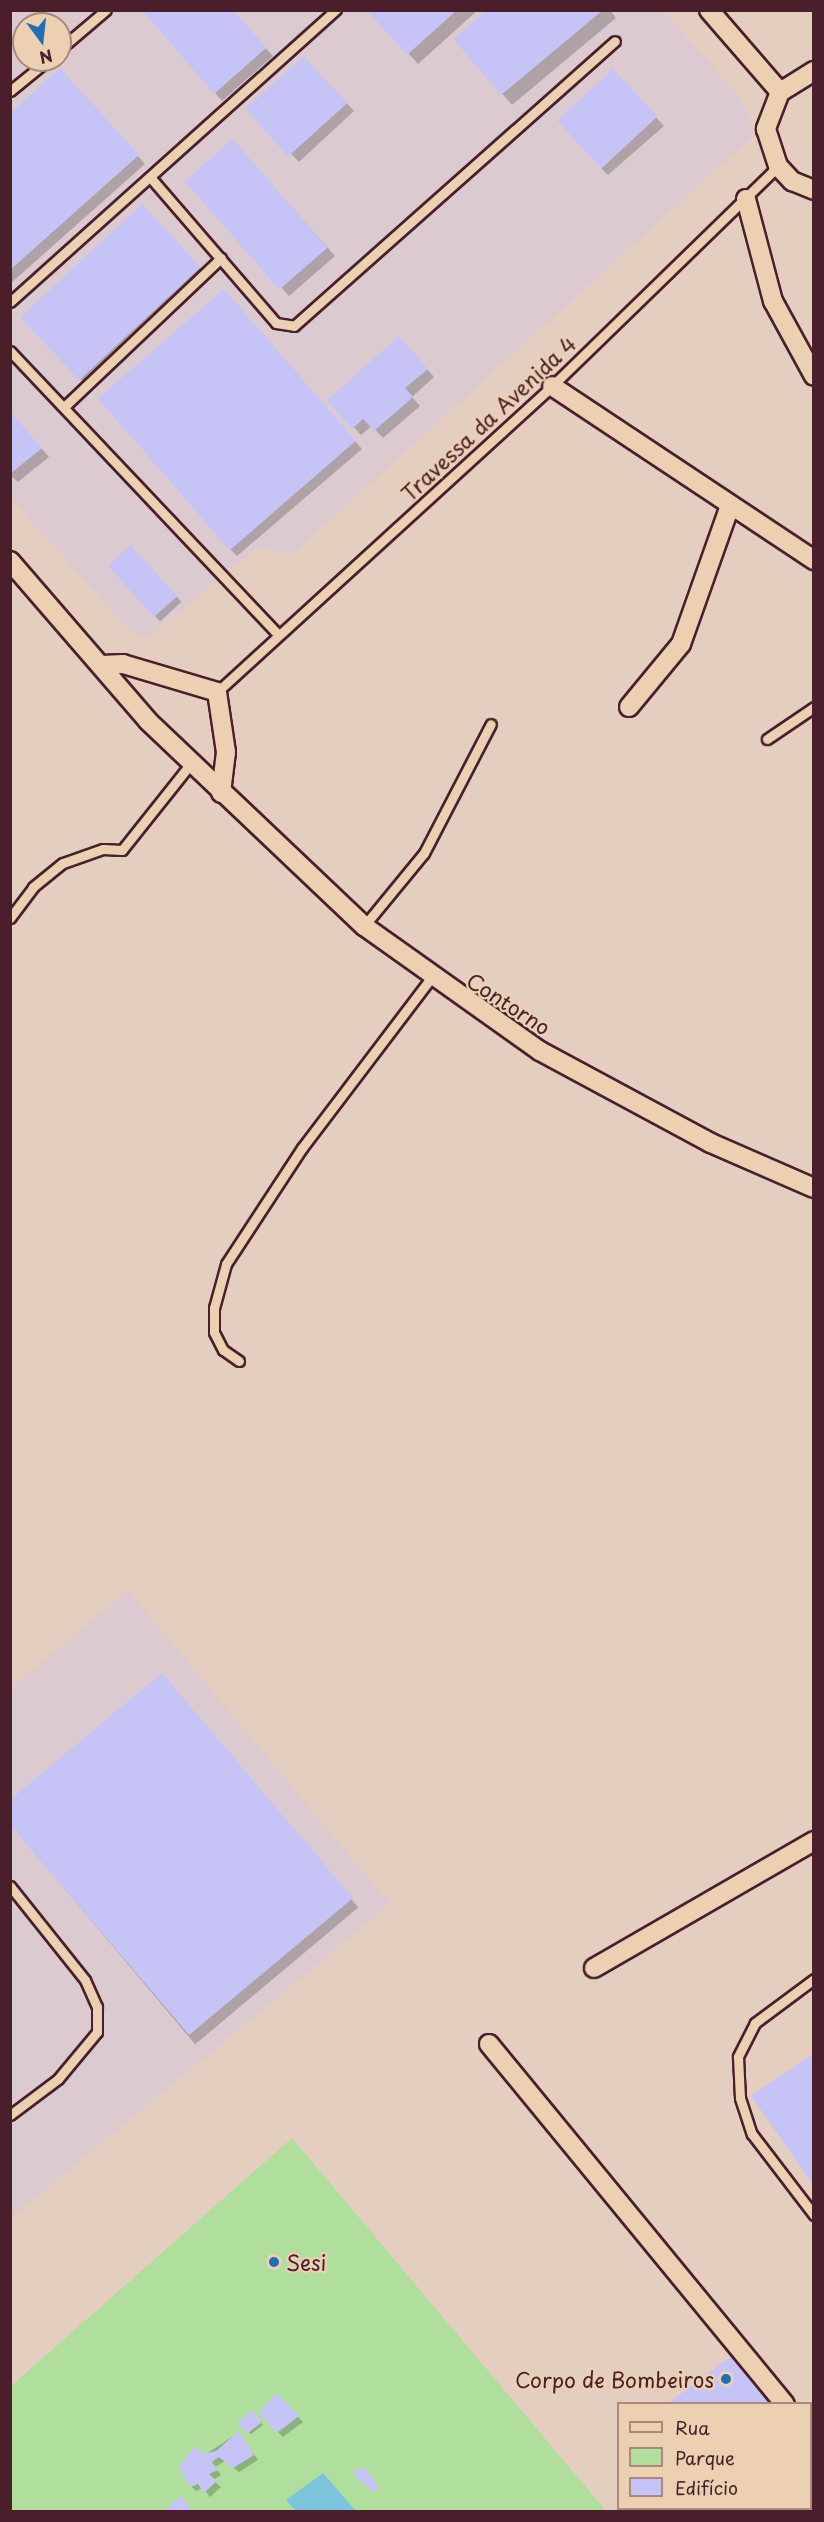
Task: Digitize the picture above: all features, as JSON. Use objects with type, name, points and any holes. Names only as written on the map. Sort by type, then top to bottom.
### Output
[{"type":"street","points":[[709,10],[780,92]]},
{"type":"street","points":[[813,71],[780,92],[766,129],[778,166],[792,181],[813,190]]},
{"type":"street","points":[[746,199],[773,301],[813,376]]},
{"type":"street","points":[[552,386],[813,560]]},
{"type":"street","points":[[629,707],[681,644],[730,506]]},
{"type":"street","name":"Contorno","points":[[10,561],[102,664],[148,721],[221,793],[364,926],[431,978],[540,1051],[621,1097],[813,1188]]},
{"type":"street","points":[[102,664],[123,664],[217,692],[226,752],[221,793]]},
{"type":"street","points":[[594,1968],[813,1841]]},
{"type":"street","points":[[489,2044],[783,2402]]},
{"type":"lane","points":[[72,40],[106,10]]},
{"type":"lane","points":[[10,302],[336,10]]},
{"type":"lane","points":[[150,177],[276,322],[294,326],[615,41]]},
{"type":"lane","points":[[10,91],[33,72]]},
{"type":"lane","name":"Travessa da Avenida 4","points":[[217,692],[552,386],[778,166]]},
{"type":"lane","points":[[65,406],[221,258]]},
{"type":"lane","points":[[10,351],[65,406],[278,634]]},
{"type":"lane","points":[[766,739],[813,707]]},
{"type":"lane","points":[[364,926],[424,853],[491,724]]},
{"type":"lane","points":[[10,918],[33,887],[63,863],[103,849],[122,850],[192,762]]},
{"type":"lane","points":[[239,1361],[223,1350],[214,1332],[214,1308],[226,1264],[302,1148],[431,978]]},
{"type":"lane","points":[[10,1886],[85,1980],[97,2007],[97,2032],[58,2079],[10,2115]]},
{"type":"lane","points":[[813,1979],[755,2023],[744,2040],[738,2069],[752,2134],[813,2215]]},
{"type":"shaded area","points":[[10,11],[663,11],[739,96],[750,116],[752,137],[293,554],[258,548],[147,638],[129,630],[11,499]]},
{"type":"shaded area","points":[[128,1590],[390,1904],[11,2218],[11,1688]]},
{"type":"green space","name":"Sesi","points":[[292,2138],[606,2511],[11,2511],[10,2387]]},
{"type":"water","points":[[323,2473],[356,2511],[296,2511],[286,2500]]},
{"type":"building","points":[[142,10],[233,10],[266,48],[214,94]]},
{"type":"building","points":[[367,10],[457,10],[407,55]]},
{"type":"building","points":[[487,10],[603,10],[501,95],[453,39]]},
{"type":"building","points":[[304,56],[347,104],[288,156],[245,109]]},
{"type":"building","points":[[613,69],[657,117],[602,168],[557,121]]},
{"type":"building","points":[[56,72],[64,72],[139,155],[10,270],[10,113]]},
{"type":"building","points":[[233,139],[327,248],[279,290],[185,181]]},
{"type":"building","points":[[142,204],[201,267],[79,380],[21,317]]},
{"type":"building","points":[[224,289],[356,441],[230,550],[98,399]]},
{"type":"building","points":[[399,336],[428,369],[405,388],[413,397],[374,431],[363,419],[352,429],[327,400]]},
{"type":"building","points":[[10,412],[42,448],[10,474]]},
{"type":"building","points":[[131,545],[177,596],[154,617],[108,566]]},
{"type":"building","points":[[162,1673],[353,1898],[189,2035],[10,1825],[10,1800]]},
{"type":"building","points":[[814,2053],[814,2186],[751,2096]]},
{"type":"building","name":"Corpo de Bombeiros","points":[[734,2354],[768,2402],[670,2402]]},
{"type":"building","points":[[276,2393],[299,2416],[277,2433],[259,2413]]},
{"type":"building","points":[[251,2410],[262,2422],[248,2433],[237,2424]]},
{"type":"building","points":[[239,2431],[254,2455],[233,2468],[219,2457],[212,2462],[218,2470],[209,2474],[217,2481],[204,2493],[198,2484],[190,2487],[179,2467],[195,2446],[203,2454],[216,2451]]},
{"type":"building","points":[[364,2467],[379,2487],[373,2492],[352,2473]]},
{"type":"building","points":[[181,2496],[193,2512],[162,2512]]},
{"type":"place","name":"Sesi","points":[[274,2262]]},
{"type":"place","name":"Corpo de Bombeiros","points":[[726,2379]]}]
